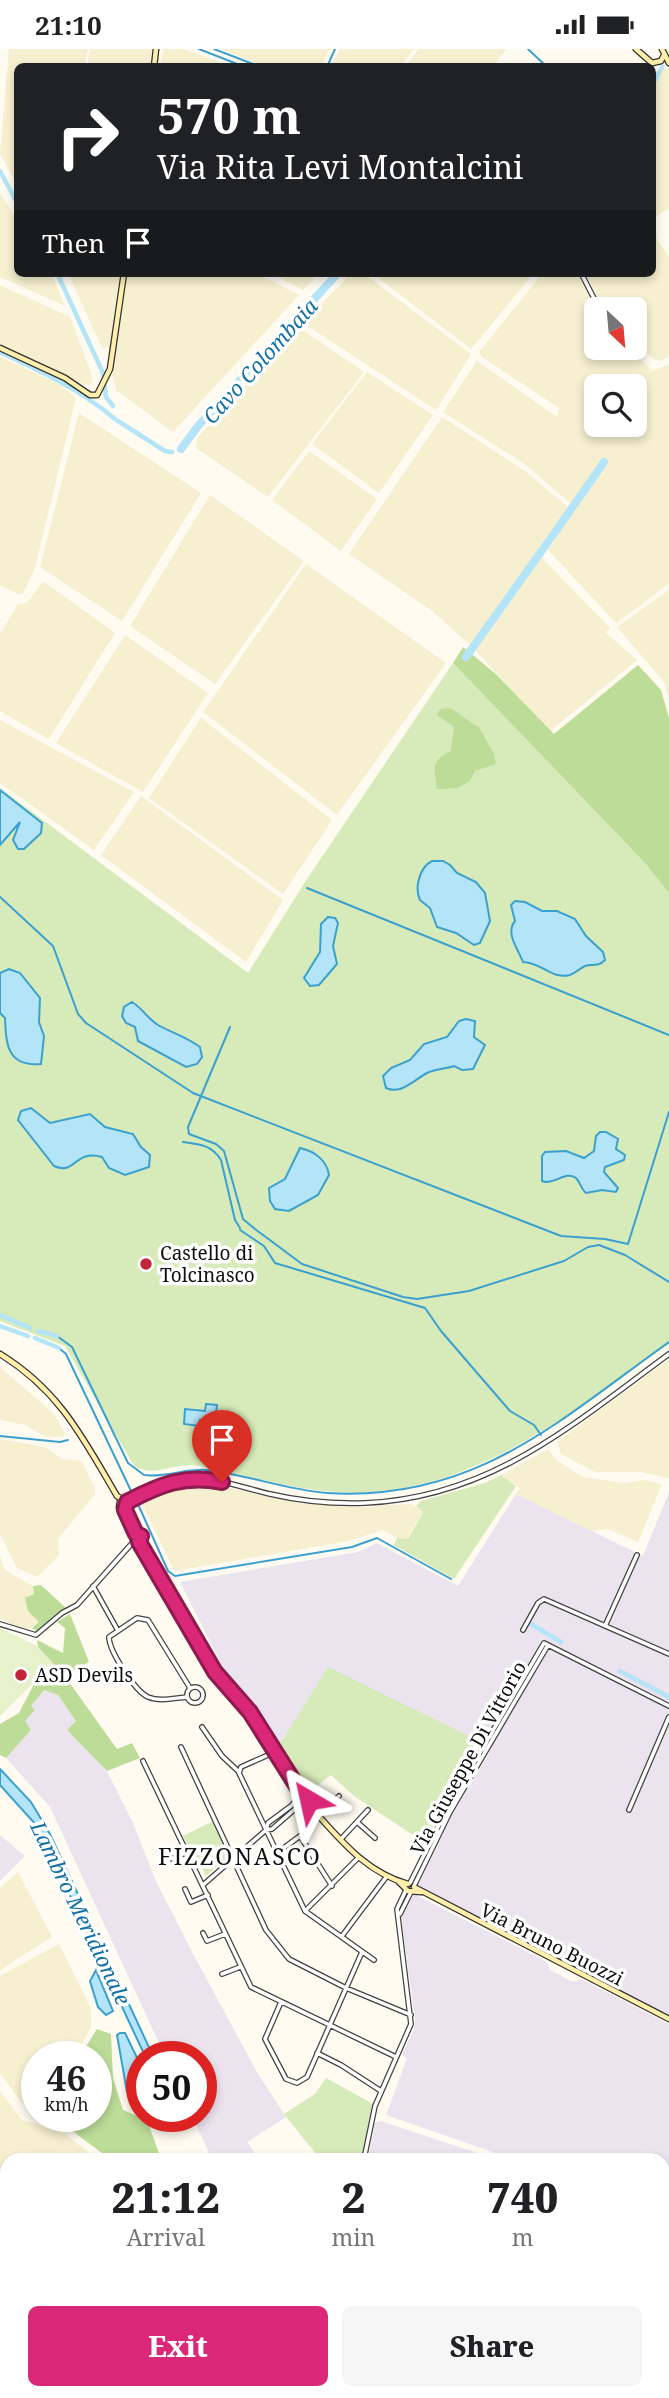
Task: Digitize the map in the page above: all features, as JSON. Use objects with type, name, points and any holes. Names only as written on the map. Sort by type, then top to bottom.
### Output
[{"type":"main road","points":[[637,49],[646,54]]},
{"type":"main road","points":[[662,49],[669,64]]},
{"type":"main road","points":[[656,63],[664,55]]},
{"type":"main road","points":[[0,348],[65,378],[90,395],[97,395],[110,369],[123,277]]},
{"type":"main road","name":"Via Bruno Buozzi","points":[[0,1354],[36,1379],[62,1405],[120,1501],[118,1507],[125,1510],[136,1534],[142,1537],[137,1541],[215,1672],[250,1712],[277,1751],[302,1799],[358,1859],[669,2019]]},
{"type":"main road","points":[[120,1501],[129,1501],[125,1510]]},
{"type":"street","points":[[582,277],[593,297]]},
{"type":"street","points":[[129,1501],[165,1483],[192,1479],[211,1480],[285,1497],[342,1503],[399,1500],[442,1492],[486,1476],[540,1448],[669,1354]]},
{"type":"street","points":[[0,1624],[36,1635],[77,1605],[137,1541]]},
{"type":"street","points":[[605,1626],[636,1555]]},
{"type":"street","points":[[93,1586],[117,1629]]},
{"type":"street","points":[[523,1630],[542,1599],[669,1654]]},
{"type":"street","points":[[187,1696],[158,1699],[139,1691],[109,1644],[109,1637],[117,1629],[137,1618],[148,1620],[190,1688]]},
{"type":"street","name":"Via Giuseppe Di Vittorio","points":[[411,2015],[398,1905],[546,1644],[669,1706]]},
{"type":"street","points":[[200,1687],[203,1696],[197,1703],[190,1702],[187,1696],[190,1688],[200,1687]]},
{"type":"street","points":[[629,1810],[669,1717]]},
{"type":"street","points":[[202,1727],[222,1756],[238,1770],[306,1911],[374,1959]]},
{"type":"street","points":[[181,1747],[266,1930],[289,1959],[346,1988],[411,2015],[410,2029],[373,2114],[365,2153]]},
{"type":"street","points":[[238,1770],[277,1751]]},
{"type":"street","points":[[143,1761],[251,1987],[396,2057]]},
{"type":"street","points":[[319,1816],[338,1796]]},
{"type":"street","points":[[203,1885],[266,1830],[268,1823],[302,1799]]},
{"type":"street","points":[[340,1840],[368,1810]]},
{"type":"street","points":[[357,1822],[375,1837]]},
{"type":"street","points":[[277,1853],[300,1836],[332,1886]]},
{"type":"street","points":[[167,1849],[172,1859],[187,1852]]},
{"type":"street","points":[[306,1911],[358,1859]]},
{"type":"street","points":[[342,1937],[387,1876]]},
{"type":"street","points":[[185,1889],[191,1902],[208,1895]]},
{"type":"street","points":[[203,1933],[207,1941],[225,1934]]},
{"type":"street","points":[[281,2002],[265,2039],[286,2079],[297,2083],[304,2080],[362,1951]]},
{"type":"street","points":[[222,1974],[240,1966]]},
{"type":"street","points":[[317,2053],[382,2091]]},
{"type":"shaded area","points":[[9,49],[88,49],[86,63],[14,63],[14,179],[0,154]]},
{"type":"shaded area","points":[[90,49],[152,49],[150,63],[88,63]]},
{"type":"shaded area","points":[[163,49],[184,49],[221,63],[161,63]]},
{"type":"shaded area","points":[[221,49],[330,49],[323,63],[257,63]]},
{"type":"shaded area","points":[[340,49],[414,49],[403,63],[333,63]]},
{"type":"shaded area","points":[[419,49],[507,49],[495,63],[408,63]]},
{"type":"shaded area","points":[[664,68],[669,70],[669,209],[656,216],[656,83]]},
{"type":"shaded area","points":[[0,193],[14,215],[14,277],[53,277],[65,306],[0,277]]},
{"type":"shaded area","points":[[656,238],[669,257],[669,356],[660,361],[648,354],[648,297],[597,297],[587,277],[656,277]]},
{"type":"shaded area","points":[[70,277],[119,277],[110,347],[102,348]]},
{"type":"shaded area","points":[[127,277],[264,277],[299,295],[173,432],[116,390],[112,374]]},
{"type":"shaded area","points":[[278,277],[316,277],[303,290]]},
{"type":"shaded area","points":[[348,277],[368,277],[471,354],[436,410],[303,323]]},
{"type":"shaded area","points":[[377,277],[531,277],[471,349]]},
{"type":"shaded area","points":[[540,277],[580,277],[590,297],[584,297],[584,361],[642,361],[653,371],[669,364],[669,584],[616,623],[548,550],[605,463],[571,504],[526,465],[443,412],[477,361],[557,417],[559,408],[482,357],[479,352]]},
{"type":"shaded area","points":[[0,285],[70,317],[92,376],[92,384],[85,385],[0,345]]},
{"type":"shaded area","points":[[298,327],[364,372],[268,497],[196,448],[197,438]]},
{"type":"shaded area","points":[[0,357],[59,384],[76,398],[35,568],[23,593],[18,594],[0,585]]},
{"type":"shaded area","points":[[367,372],[433,415],[379,493],[312,444]]},
{"type":"shaded area","points":[[79,413],[201,493],[122,621],[40,567]]},
{"type":"shaded area","points":[[442,417],[525,471],[568,507],[471,646],[432,611],[349,554]]},
{"type":"shaded area","points":[[309,451],[377,499],[341,551],[272,500]]},
{"type":"shaded area","points":[[210,495],[304,561],[215,684],[130,626]]},
{"type":"shaded area","points":[[542,558],[610,628],[606,633],[637,660],[550,731],[474,649]]},
{"type":"shaded area","points":[[306,564],[446,663],[337,815],[203,712]]},
{"type":"shaded area","points":[[43,581],[115,633],[49,739],[0,711],[0,634],[18,604],[28,602]]},
{"type":"shaded area","points":[[669,590],[669,699],[664,682],[617,627]]},
{"type":"shaded area","points":[[125,635],[208,693],[143,792],[56,743]]},
{"type":"shaded area","points":[[201,718],[332,820],[283,894],[149,798]]},
{"type":"shaded area","points":[[0,720],[134,792],[94,850],[0,783]]},
{"type":"shaded area","points":[[141,796],[283,900],[246,962],[101,855]]},
{"type":"shaded area","points":[[669,1359],[669,1478],[640,1472],[595,1472],[561,1454],[557,1442]]},
{"type":"shaded area","points":[[0,1367],[53,1413],[65,1433],[63,1437],[46,1437],[25,1425],[0,1420]]},
{"type":"shaded area","points":[[0,1439],[45,1447],[62,1459],[81,1461],[95,1488],[95,1494],[58,1539],[59,1555],[37,1577],[17,1568],[0,1534]]},
{"type":"shaded area","points":[[548,1449],[557,1461],[583,1477],[624,1483],[644,1480],[662,1484],[638,1542],[608,1529],[591,1531],[516,1494],[520,1488],[501,1475]]},
{"type":"shaded area","points":[[191,1482],[209,1485],[211,1489],[220,1486],[305,1504],[362,1507],[410,1504],[423,1511],[407,1539],[397,1538],[383,1530],[349,1541],[174,1571],[142,1503],[144,1498],[167,1486]]},
{"type":"shaded area","points":[[669,1492],[669,2016],[418,1886],[452,1815],[492,1748],[328,1668],[278,1747],[253,1708],[227,1675],[180,1582],[358,1552],[377,1543],[458,1586],[516,1494],[643,1556]]},
{"type":"shaded area","points":[[0,1556],[5,1570],[33,1586],[34,1595],[25,1598],[39,1623],[30,1629],[17,1628],[0,1618]]},
{"type":"shaded area","points":[[44,1690],[58,1695],[76,1721],[67,1730],[107,1771],[133,1823],[155,1879],[191,1950],[258,2074],[286,2117],[247,2142],[255,2153],[209,2153],[199,2132],[217,2132],[217,2041],[158,2041],[50,1807],[6,1758],[31,1730],[24,1721],[35,1711],[31,1706]]},
{"type":"shaded area","points":[[0,1835],[25,1856],[0,1881]]},
{"type":"shaded area","points":[[18,1872],[52,1937],[0,1970],[0,1888]]},
{"type":"shaded area","points":[[414,1894],[547,1962],[550,1970],[573,1982],[581,1979],[669,2024],[669,2153],[496,2153],[386,2115],[407,2058],[402,2055],[414,2029],[415,2019],[401,1916]]},
{"type":"shaded area","points":[[59,1944],[91,2009],[91,2027],[83,2041],[21,2041],[21,2102],[0,2073],[0,1976]]},
{"type":"shaded area","points":[[0,2091],[21,2119],[21,2132],[63,2132],[89,2153],[0,2153]]},
{"type":"shaded area","points":[[381,2121],[477,2153],[369,2153],[375,2123]]},
{"type":"green space","points":[[463,647],[497,675],[554,734],[638,665],[661,690],[669,718],[669,893],[644,862],[453,663]]},
{"type":"green space","points":[[453,663],[644,862],[669,893],[669,1344],[554,1424],[473,1467],[430,1482],[384,1491],[337,1492],[291,1486],[197,1465],[155,1471],[141,1469],[134,1466],[65,1346],[0,1321],[0,788],[248,973],[305,882]]},
{"type":"green space","points":[[450,708],[479,727],[494,754],[496,764],[475,771],[470,781],[458,788],[437,789],[435,766],[440,758],[451,751],[454,727],[437,715],[440,709]]},
{"type":"green space","points":[[501,1475],[516,1486],[454,1579],[394,1545],[397,1538],[408,1539],[423,1512],[416,1506],[421,1501],[485,1483]]},
{"type":"green space","points":[[41,1585],[67,1609],[37,1631],[32,1628],[39,1622],[28,1611],[25,1598],[34,1594],[33,1586]]},
{"type":"green space","points":[[70,1614],[89,1662],[64,1675],[117,1749],[132,1743],[140,1758],[107,1771],[67,1730],[76,1721],[58,1695],[44,1690],[31,1706],[35,1710],[25,1721],[31,1730],[6,1758],[0,1755],[0,1724],[19,1713],[33,1686],[53,1664],[38,1647],[37,1640],[63,1653],[65,1628],[57,1622]]},
{"type":"green space","name":"ASD Devils","points":[[0,1628],[37,1646],[53,1663],[0,1716]]},
{"type":"green space","points":[[328,1667],[477,1740],[425,1843],[354,1796],[331,1775],[309,1791],[278,1747]]},
{"type":"green space","points":[[213,1821],[230,1857],[222,1867],[218,1865],[206,1876],[197,1859],[193,1860],[183,1836]]},
{"type":"green space","points":[[97,2029],[111,2034],[111,2041],[89,2041]]},
{"type":"green space","points":[[112,2056],[113,2078],[123,2110],[126,2111],[126,2132],[151,2132],[159,2153],[102,2153],[74,2132],[112,2132]]},
{"type":"green space","points":[[326,2078],[373,2104],[363,2153],[315,2153],[284,2114],[315,2094]]},
{"type":"water","points":[[0,790],[42,823],[41,833],[24,849],[18,849],[13,840],[20,822],[0,845]]},
{"type":"water","points":[[432,861],[443,861],[450,865],[457,873],[476,882],[485,893],[490,921],[480,943],[474,945],[456,933],[437,927],[430,908],[420,900],[419,878],[424,868]]},
{"type":"water","points":[[515,901],[525,902],[542,911],[557,911],[575,919],[586,936],[603,952],[605,960],[564,976],[523,962],[511,931],[515,921],[511,905]]},
{"type":"water","points":[[328,917],[335,918],[338,923],[333,946],[337,964],[319,985],[310,986],[304,978],[320,952],[321,924]]},
{"type":"water","points":[[9,969],[20,973],[40,998],[39,1022],[44,1036],[41,1064],[21,1062],[15,1058],[8,1045],[5,1018],[0,1013],[0,973]]},
{"type":"water","points":[[132,1002],[158,1025],[200,1047],[202,1057],[197,1064],[186,1067],[138,1041],[135,1027],[126,1023],[122,1016],[124,1007]]},
{"type":"water","points":[[459,1021],[475,1021],[474,1037],[485,1045],[473,1069],[462,1070],[454,1066],[427,1073],[397,1090],[386,1088],[383,1076],[391,1068],[410,1060],[424,1044],[447,1037]]},
{"type":"water","points":[[31,1108],[50,1123],[90,1114],[105,1127],[133,1134],[150,1155],[149,1167],[125,1175],[109,1168],[102,1157],[93,1155],[80,1159],[67,1168],[54,1166],[18,1120],[21,1111]]},
{"type":"water","points":[[600,1132],[606,1132],[618,1139],[616,1149],[625,1155],[624,1160],[605,1167],[604,1172],[618,1188],[616,1192],[602,1190],[586,1193],[572,1176],[550,1182],[542,1181],[542,1156],[545,1152],[566,1151],[584,1158],[594,1151],[596,1136]]},
{"type":"water","points":[[300,1148],[319,1157],[326,1165],[329,1175],[318,1195],[289,1211],[275,1209],[270,1201],[269,1188],[285,1179]]},
{"type":"water","points":[[206,1404],[217,1405],[215,1422],[200,1420],[199,1426],[184,1424],[185,1409],[205,1411]]},
{"type":"water","name":"Lambro Meridionale","points":[[0,1769],[31,1802],[50,1834],[146,2041],[138,2041],[38,1827],[0,1785]]},
{"type":"water","points":[[96,1970],[113,2011],[106,2015],[98,2007],[90,1981]]},
{"type":"water","points":[[125,2033],[129,2041],[126,2041],[126,2086],[117,2035]]},
{"type":"waterway","points":[[199,49],[235,63]]},
{"type":"waterway","points":[[214,49],[251,63]]},
{"type":"waterway","points":[[329,63],[335,49]]},
{"type":"waterway","points":[[528,49],[543,63]]},
{"type":"waterway","points":[[656,78],[662,67]]},
{"type":"waterway","points":[[0,171],[14,197]]},
{"type":"waterway","points":[[59,277],[103,373],[106,397],[113,406]]},
{"type":"waterway","name":"Cavo Colombaia","points":[[181,449],[198,426],[334,277]]},
{"type":"waterway","points":[[0,352],[74,390],[115,419]]},
{"type":"waterway","points":[[118,421],[165,451],[172,452]]},
{"type":"waterway","points":[[551,538],[604,462]]},
{"type":"waterway","points":[[466,657],[548,542]]},
{"type":"waterway","points":[[307,888],[669,1035]]},
{"type":"waterway","points":[[0,897],[53,946],[78,1014],[86,1023],[193,1093],[561,1236],[605,1239],[628,1244],[669,1112]]},
{"type":"waterway","points":[[230,1027],[188,1127],[189,1134],[216,1144],[224,1151],[243,1219],[302,1264],[403,1297],[417,1299],[469,1291],[564,1261],[588,1247],[599,1245],[625,1255],[669,1282]]},
{"type":"waterway","points":[[183,1142],[209,1148],[221,1160],[235,1220],[240,1228]]},
{"type":"waterway","points":[[240,1230],[264,1246],[275,1263],[425,1308],[441,1331],[510,1411],[534,1425],[541,1435]]},
{"type":"waterway","points":[[0,1315],[30,1328]]},
{"type":"waterway","points":[[0,1326],[28,1336]]},
{"type":"waterway","points":[[38,1331],[57,1336]]},
{"type":"waterway","points":[[57,1336],[72,1347],[128,1463],[144,1475],[207,1470],[327,1493],[380,1492],[427,1484],[471,1470],[512,1451],[551,1427],[669,1342]]},
{"type":"waterway","points":[[35,1338],[59,1348]]},
{"type":"waterway","points":[[59,1348],[66,1354],[132,1493]]},
{"type":"waterway","points":[[0,1436],[60,1442],[68,1440]]},
{"type":"waterway","points":[[137,1502],[168,1571],[175,1576],[352,1547],[377,1538],[451,1579]]},
{"type":"waterway","points":[[529,1623],[561,1642]]},
{"type":"waterway","points":[[620,1671],[669,1697]]},
{"type":"place","name":"Castello di Tolcinasco","points":[[146,1264]]},
{"type":"place","name":"ASD Devils","points":[[21,1675]]},
{"type":"district","name":"FIZZONASCO","points":[[240,1856]]},
{"type":"route","points":[[222,1482],[184,1479],[165,1483],[127,1502],[125,1510],[136,1534],[141,1536],[139,1542],[215,1672],[250,1712],[301,1793],[309,1795],[309,1800]]}]
